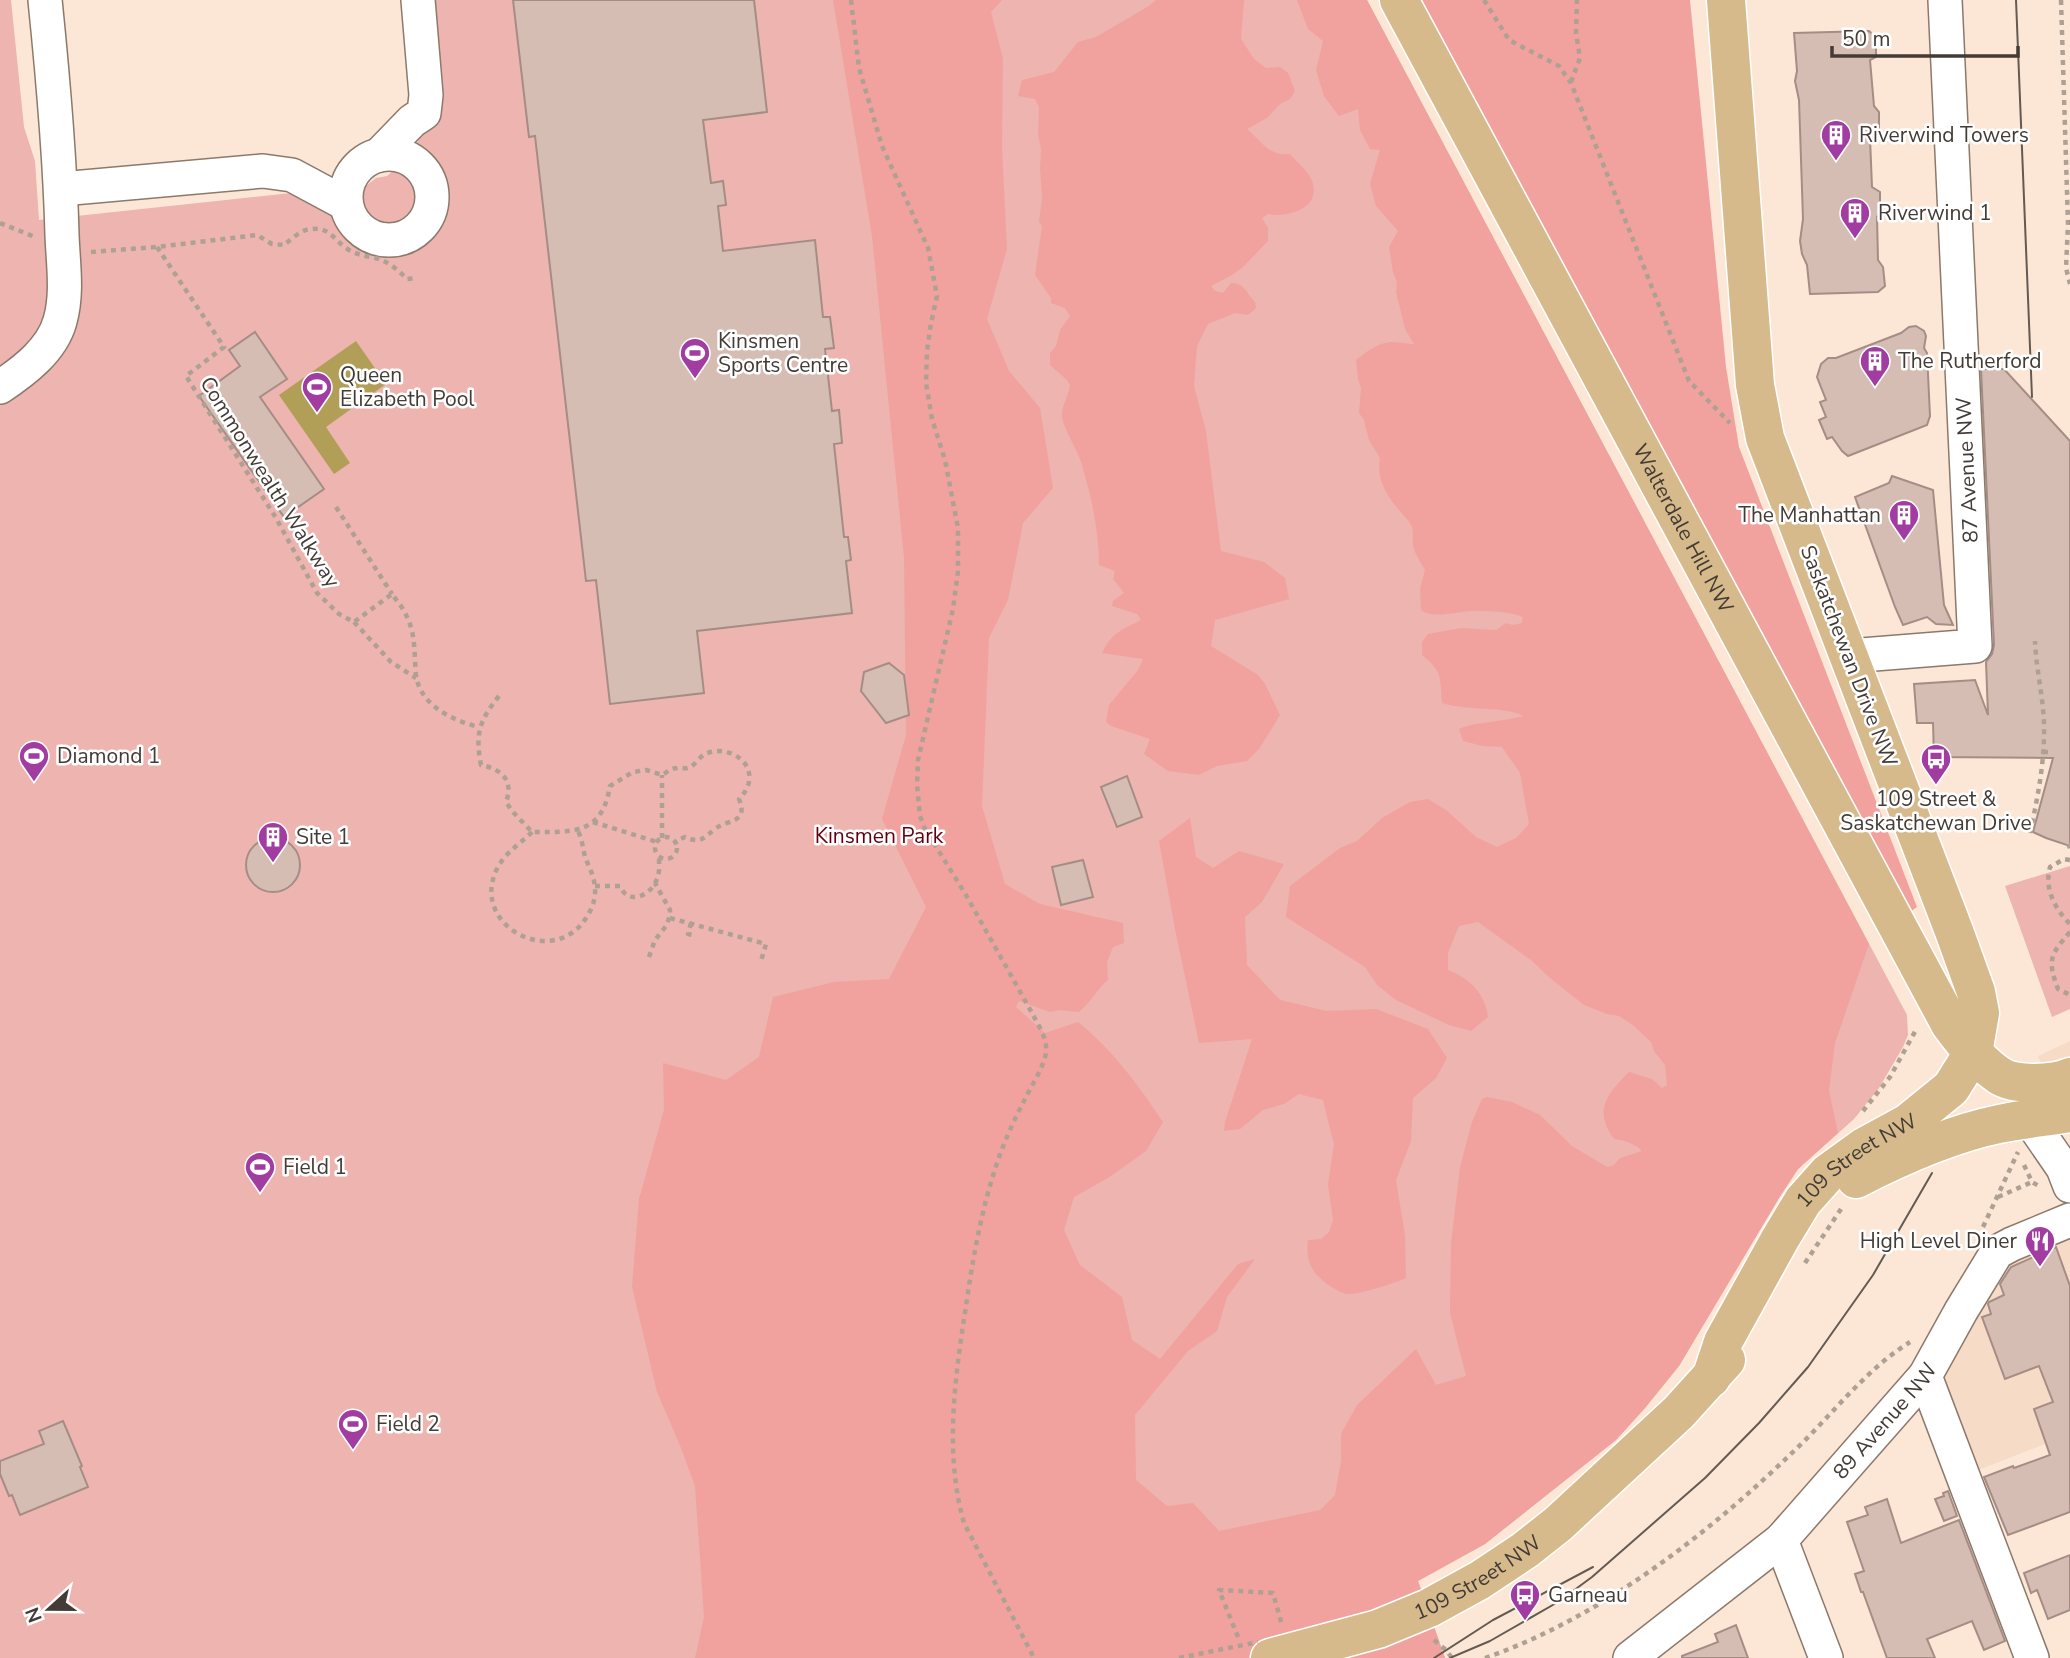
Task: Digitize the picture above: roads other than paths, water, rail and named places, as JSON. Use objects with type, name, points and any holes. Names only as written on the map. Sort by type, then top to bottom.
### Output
[{"type":"main road","name":"Walterdale Hill NW","points":[[1399,0],[1920,971],[1950,1024],[1973,1054]]},
{"type":"main road","name":"Saskatchewan Drive NW","points":[[1729,2],[1748,293],[1760,415],[1776,468],[1976,992],[1980,1013],[1973,1054]]},
{"type":"main road","points":[[1973,1054],[2001,1077],[2011,1080],[2037,1083],[2070,1077]]},
{"type":"main road","name":"109 Street NW","points":[[1711,1378],[1723,1342],[1803,1201],[1828,1173],[1864,1147],[1908,1123],[1951,1088],[1973,1054]]},
{"type":"main road","name":"109 Street NW","points":[[1271,1644],[1378,1629],[1429,1608],[1480,1580],[1558,1524],[1679,1412],[1711,1378],[1734,1351],[1821,1210],[1837,1192],[1856,1179],[1945,1140],[1999,1124],[2070,1113]]},
{"type":"street","points":[[0,387],[24,372],[50,341],[60,322],[65,287],[56,115],[45,0]]},
{"type":"street","points":[[379,155],[424,113],[426,95],[418,0]]},
{"type":"street","name":"87 Avenue NW","points":[[1849,656],[1975,646],[1945,0]]},
{"type":"street","points":[[420,116],[427,139],[432,188],[433,202],[421,227],[410,236],[397,240],[376,239],[358,228],[350,217],[346,204],[346,189],[351,175],[361,163],[388,153],[403,156],[416,163],[426,174],[432,188]]},
{"type":"street","points":[[61,189],[263,171],[292,175],[346,204]]},
{"type":"street","points":[[2031,1121],[2063,1168],[2070,1186]]},
{"type":"street","name":"89 Avenue NW","points":[[1629,1658],[1781,1539],[1925,1376],[1997,1252],[2070,1220]]},
{"type":"street","points":[[1925,1376],[2032,1658]]},
{"type":"street","points":[[1781,1539],[1826,1658]]},
{"type":"tram line","points":[[2016,0],[2032,397]]},
{"type":"tram line","points":[[1450,1658],[1490,1641],[1558,1602],[1592,1577],[1705,1478],[1759,1423],[1808,1367],[1873,1275],[1932,1173]]},
{"type":"tram line","points":[[1434,1658],[1493,1620],[1593,1567]]},
{"type":"place","name":"Riverwind Towers","points":[[1836,162]]},
{"type":"place","name":"Riverwind 1","points":[[1855,240]]},
{"type":"place","name":"Kinsmen Sports Centre","points":[[695,380]]},
{"type":"place","name":"The Rutherford","points":[[1875,388]]},
{"type":"place","name":"Queen Elizabeth Pool","points":[[317,414]]},
{"type":"place","name":"The Manhattan","points":[[1904,542]]},
{"type":"place","name":"Diamond 1","points":[[34,783]]},
{"type":"place","name":"109 Street & Saskatchewan Drive","points":[[1936,786]]},
{"type":"place","name":"Site 1","points":[[273,864]]},
{"type":"place","name":"Field 1","points":[[260,1194]]},
{"type":"place","name":"High Level Diner","points":[[2040,1268]]},
{"type":"place","name":"Field 2","points":[[353,1451]]},
{"type":"place","name":"Garneau","points":[[1525,1622]]},
{"type":"park label","name":"Kinsmen Park","points":[[879,836]]}]
